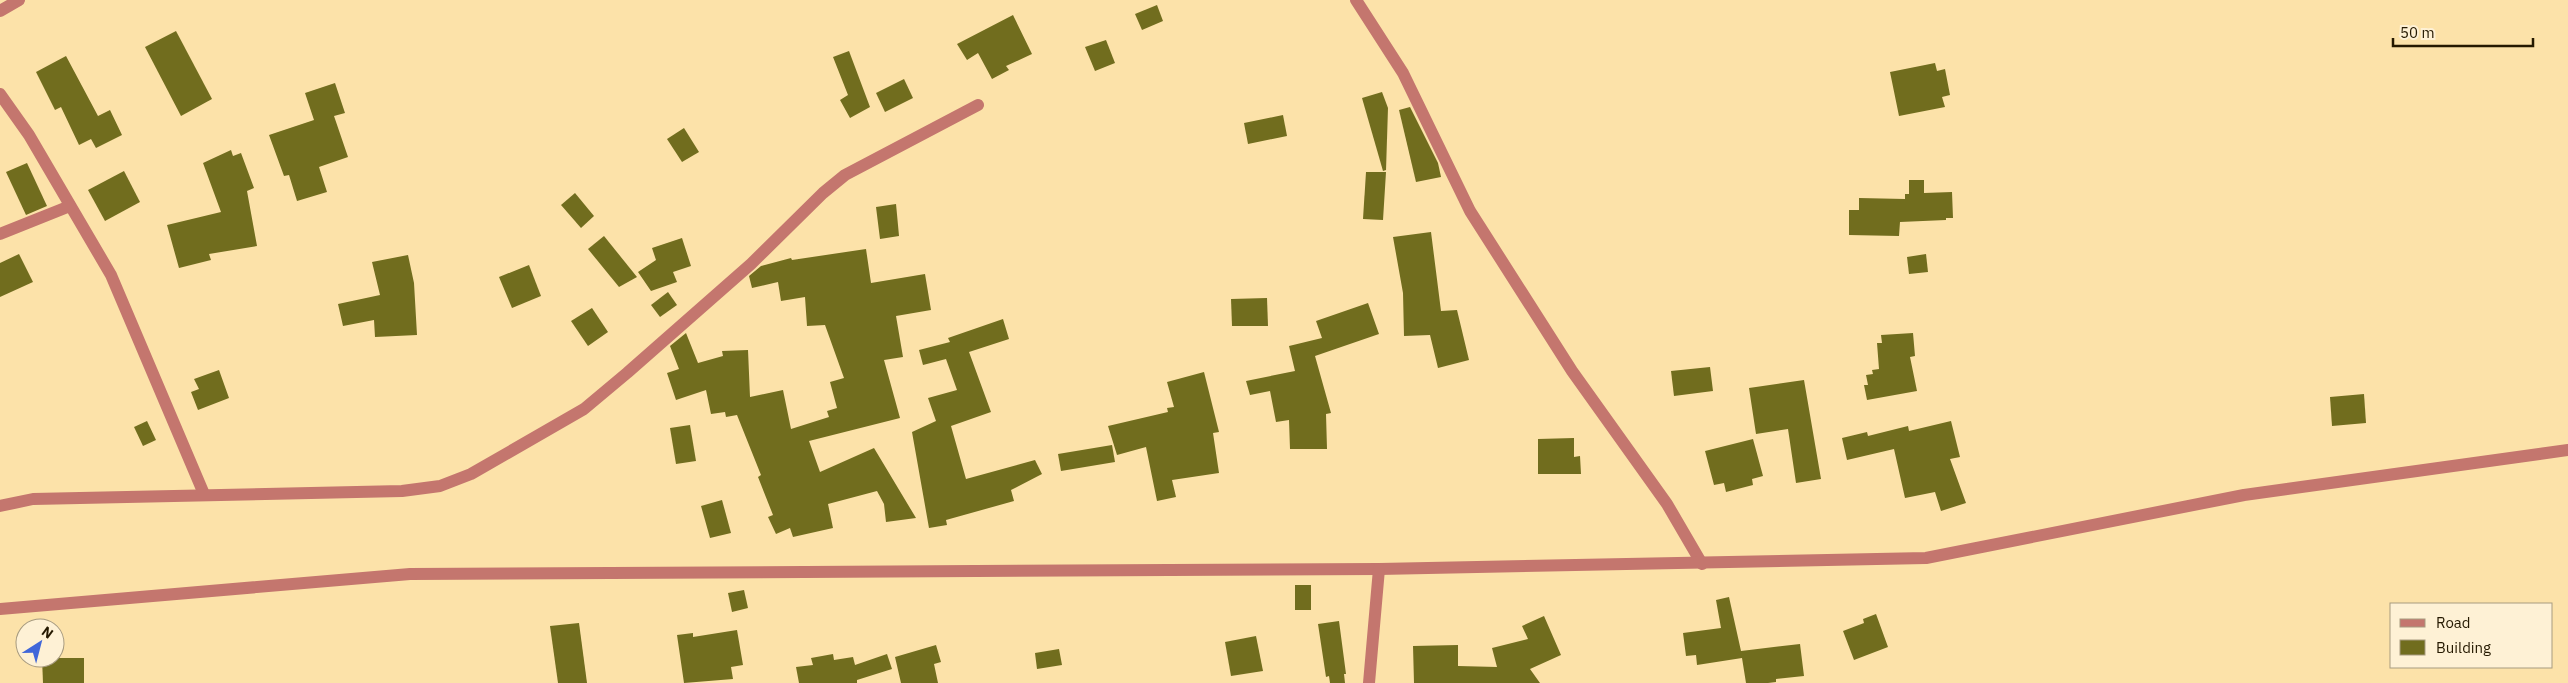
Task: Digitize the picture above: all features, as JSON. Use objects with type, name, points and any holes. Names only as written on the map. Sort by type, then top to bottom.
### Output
[{"type":"street","points":[[0,11],[19,0]]},
{"type":"street","points":[[1356,0],[1403,73],[1470,211],[1572,371],[1667,504],[1702,564]]},
{"type":"street","points":[[0,94],[29,135],[111,275],[204,494]]},
{"type":"street","points":[[0,506],[33,499],[402,490],[440,486],[472,474],[584,409],[751,264],[823,193],[845,175],[978,105]]},
{"type":"street","points":[[0,234],[70,206]]},
{"type":"street","points":[[0,608],[410,574],[1379,569],[1926,558],[2244,495],[2568,450]]},
{"type":"street","points":[[1369,683],[1379,569]]},
{"type":"building","points":[[1157,5],[1163,21],[1142,30],[1135,14]]},
{"type":"building","points":[[1013,15],[1032,54],[1006,66],[1009,70],[992,79],[978,53],[967,60],[957,44]]},
{"type":"building","points":[[176,31],[212,99],[181,116],[145,47]]},
{"type":"building","points":[[1106,40],[1115,63],[1095,71],[1085,47]]},
{"type":"building","points":[[849,51],[870,107],[850,118],[840,100],[848,95],[833,57]]},
{"type":"building","points":[[66,56],[98,116],[110,110],[122,135],[96,148],[91,139],[79,145],[61,107],[55,110],[36,72]]},
{"type":"building","points":[[1935,63],[1937,71],[1945,69],[1950,95],[1942,97],[1945,107],[1899,116],[1890,72]]},
{"type":"building","points":[[904,79],[913,98],[885,112],[876,93]]},
{"type":"building","points":[[335,83],[345,113],[334,116],[348,157],[319,167],[327,192],[297,201],[289,175],[284,176],[269,135],[314,120],[305,93]]},
{"type":"building","points":[[1382,92],[1388,108],[1386,170],[1383,171],[1362,98]]},
{"type":"building","points":[[1410,107],[1438,163],[1441,177],[1416,182],[1399,110]]},
{"type":"building","points":[[1283,115],[1287,136],[1248,144],[1244,123]]},
{"type":"building","points":[[684,128],[699,152],[682,162],[667,139]]},
{"type":"building","points":[[231,150],[233,156],[241,153],[254,188],[247,191],[257,246],[209,254],[211,260],[179,268],[167,225],[221,212],[203,163]]},
{"type":"building","points":[[27,163],[47,206],[26,215],[6,172]]},
{"type":"building","points":[[124,171],[140,202],[105,221],[88,190]]},
{"type":"building","points":[[1366,172],[1386,172],[1383,220],[1363,219]]},
{"type":"building","points":[[1909,180],[1924,180],[1924,193],[1952,192],[1953,218],[1900,222],[1899,236],[1849,235],[1849,210],[1859,210],[1859,198],[1905,199],[1905,194],[1909,194]]},
{"type":"building","points":[[575,193],[594,216],[581,228],[561,205]]},
{"type":"building","points":[[896,204],[899,236],[880,239],[876,207]]},
{"type":"building","points":[[1431,232],[1441,311],[1457,310],[1469,360],[1438,368],[1430,335],[1404,336],[1403,293],[1393,237]]},
{"type":"building","points":[[604,236],[637,277],[619,287],[588,249]]},
{"type":"building","points":[[682,238],[691,266],[673,272],[677,282],[651,291],[638,272],[656,260],[652,248]]},
{"type":"building","points":[[866,249],[871,283],[925,274],[931,310],[896,316],[903,357],[884,360],[900,418],[809,441],[820,472],[874,448],[916,518],[886,522],[884,504],[877,491],[828,504],[833,528],[793,537],[790,528],[776,534],[768,517],[773,515],[758,477],[761,475],[737,415],[726,417],[725,412],[711,414],[706,390],[676,400],[667,373],[679,369],[670,346],[686,333],[698,363],[723,356],[722,351],[748,350],[750,397],[783,390],[791,429],[829,417],[827,411],[837,408],[830,382],[844,378],[825,325],[807,326],[805,297],[781,301],[778,282],[752,288],[749,276],[761,266],[791,258],[792,260]]},
{"type":"building","points":[[19,254],[33,282],[0,297],[0,263]]},
{"type":"building","points":[[1926,254],[1928,272],[1909,274],[1907,257]]},
{"type":"building","points":[[408,255],[414,283],[417,335],[375,337],[374,320],[343,326],[338,304],[380,295],[372,262]]},
{"type":"building","points":[[529,265],[541,296],[512,308],[499,277]]},
{"type":"building","points":[[668,292],[677,305],[660,317],[651,305]]},
{"type":"building","points":[[1267,298],[1268,326],[1232,326],[1231,299]]},
{"type":"building","points":[[1368,303],[1379,334],[1315,356],[1331,413],[1326,414],[1327,449],[1290,449],[1289,420],[1276,422],[1270,391],[1250,395],[1246,381],[1295,371],[1289,346],[1322,338],[1316,321]]},
{"type":"building","points":[[592,308],[608,332],[588,346],[571,321]]},
{"type":"building","points":[[1003,319],[1009,339],[969,352],[991,412],[951,426],[966,479],[1035,460],[1042,474],[1011,490],[1014,501],[946,520],[947,525],[929,528],[912,432],[936,421],[928,398],[957,390],[946,359],[923,365],[919,350],[950,342],[948,338]]},
{"type":"building","points":[[1913,333],[1915,356],[1910,357],[1917,391],[1867,400],[1864,385],[1868,385],[1866,375],[1873,374],[1872,370],[1879,369],[1877,343],[1882,343],[1881,335]]},
{"type":"building","points":[[1710,367],[1713,391],[1674,396],[1671,371]]},
{"type":"building","points":[[219,370],[229,398],[198,410],[191,392],[199,389],[194,379]]},
{"type":"building","points":[[1204,372],[1219,432],[1213,433],[1219,473],[1172,480],[1176,497],[1157,501],[1146,447],[1117,455],[1108,426],[1168,412],[1167,408],[1174,407],[1167,382]]},
{"type":"building","points":[[1804,380],[1821,479],[1796,483],[1788,429],[1756,434],[1749,388]]},
{"type":"building","points":[[2364,394],[2366,423],[2332,426],[2330,397]]},
{"type":"building","points":[[147,421],[156,440],[143,446],[134,427]]},
{"type":"building","points":[[1951,421],[1960,457],[1950,459],[1966,503],[1941,511],[1935,492],[1905,498],[1894,449],[1847,460],[1842,438],[1867,432],[1868,436],[1908,426],[1909,431]]},
{"type":"building","points":[[690,425],[696,461],[676,464],[670,428]]},
{"type":"building","points":[[1574,438],[1574,457],[1580,456],[1581,474],[1538,474],[1538,439]]},
{"type":"building","points":[[1753,439],[1763,476],[1752,479],[1753,485],[1726,492],[1724,483],[1714,485],[1705,451]]},
{"type":"building","points":[[1112,445],[1115,462],[1061,471],[1058,454]]},
{"type":"building","points":[[722,500],[731,533],[710,538],[701,506]]},
{"type":"building","points":[[1295,585],[1311,585],[1311,610],[1295,610]]},
{"type":"building","points":[[744,590],[748,608],[732,612],[728,593]]},
{"type":"building","points":[[1729,597],[1741,651],[1800,644],[1804,676],[1776,679],[1776,682],[1768,683],[1746,683],[1742,658],[1697,665],[1696,655],[1686,656],[1683,633],[1721,628],[1716,600]]},
{"type":"building","points":[[1876,614],[1888,647],[1854,660],[1843,631],[1864,623],[1863,619]]},
{"type":"building","points":[[1544,616],[1561,655],[1530,669],[1540,683],[1414,683],[1413,646],[1458,645],[1458,666],[1497,667],[1492,648],[1528,639],[1522,626]]},
{"type":"building","points":[[1339,621],[1346,674],[1344,674],[1345,683],[1330,683],[1329,676],[1326,677],[1318,624]]},
{"type":"building","points":[[579,623],[587,683],[558,683],[550,626]]},
{"type":"building","points":[[737,630],[743,665],[731,667],[733,679],[684,683],[677,635],[693,633],[693,637]]},
{"type":"building","points":[[1256,636],[1263,671],[1231,676],[1225,642]]},
{"type":"building","points":[[936,645],[941,662],[934,664],[938,683],[901,683],[895,657]]},
{"type":"building","points":[[1059,649],[1062,665],[1037,669],[1035,653]]},
{"type":"building","points":[[833,654],[834,660],[853,657],[855,665],[887,654],[892,669],[857,680],[857,683],[799,683],[796,667],[813,665],[811,658]]},
{"type":"building","points":[[65,658],[84,658],[84,683],[43,683],[42,668],[65,668]]}]
